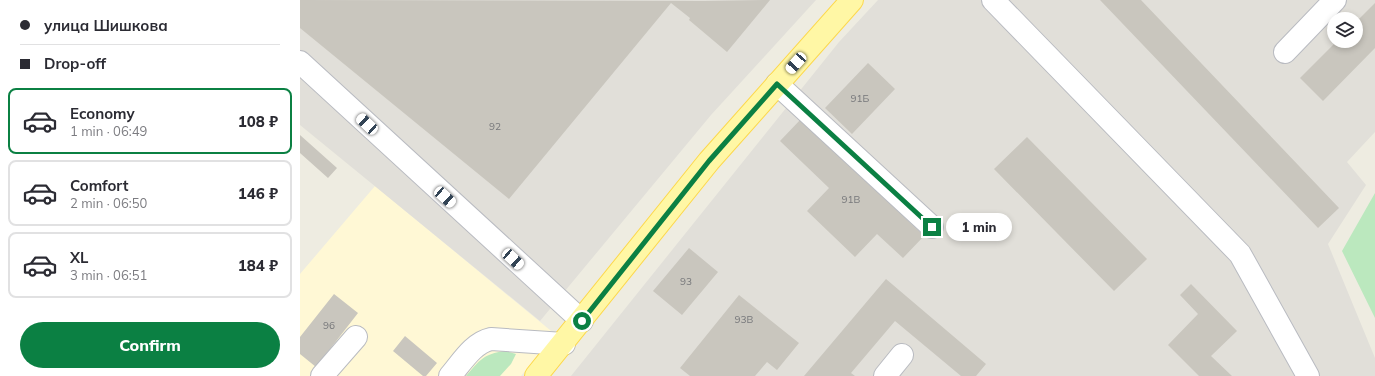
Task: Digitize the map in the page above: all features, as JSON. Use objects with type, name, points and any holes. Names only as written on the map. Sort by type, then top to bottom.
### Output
[{"type":"main road","points":[[536,376],[564,344],[709,161],[852,0]]},
{"type":"lane","points":[[993,0],[1240,254],[1308,376]]},
{"type":"lane","points":[[1285,52],[1334,0]]},
{"type":"lane","points":[[300,62],[582,321]]},
{"type":"lane","points":[[777,84],[932,227]]},
{"type":"lane","points":[[322,376],[356,337]]},
{"type":"lane","points":[[450,376],[482,341],[491,339],[564,344]]},
{"type":"lane","points":[[885,376],[902,355]]},
{"type":"shaded area","points":[[300,0],[816,0],[711,115],[540,321],[300,125]]},
{"type":"shaded area","points":[[878,0],[1375,0],[1375,132],[1347,162],[1366,185],[1328,244],[1375,358],[1375,376],[571,376],[839,42]]},
{"type":"shaded area","points":[[375,186],[556,335],[521,376],[300,376],[300,274]]},
{"type":"green space","points":[[1375,193],[1375,318],[1342,251]]},
{"type":"green space","points":[[505,351],[516,354],[511,364],[500,376],[466,376],[482,359],[492,354]]},
{"type":"building","points":[[300,0],[770,0],[727,52],[689,20],[690,18],[671,3],[509,199],[300,28]]},
{"type":"building","points":[[1100,0],[1141,0],[1339,208],[1318,228]]},
{"type":"building","points":[[1375,3],[1375,48],[1323,101],[1300,78],[1330,48],[1363,48],[1363,15]]},
{"type":"building","points":[[868,63],[895,89],[852,134],[825,108]]},
{"type":"building","points":[[801,119],[924,236],[903,258],[877,234],[855,257],[807,211],[829,188],[780,141]]},
{"type":"building","points":[[300,135],[337,168],[328,178],[300,153]]},
{"type":"building","points":[[1027,137],[1147,259],[1114,291],[994,169]]},
{"type":"building","points":[[689,248],[718,272],[682,315],[653,291]]},
{"type":"building","points":[[886,279],[986,364],[976,376],[961,376],[895,321],[851,373],[855,376],[804,376]]},
{"type":"building","points":[[1191,284],[1237,331],[1211,356],[1232,376],[1199,376],[1168,345],[1198,314],[1180,295]]},
{"type":"building","points":[[334,294],[358,313],[316,367],[300,354],[300,337]]},
{"type":"building","points":[[739,295],[799,343],[777,370],[767,362],[755,376],[690,376],[680,368]]},
{"type":"building","points":[[405,336],[437,363],[426,376],[423,376],[393,351]]},
{"type":"route","points":[[582,321],[709,161],[777,84],[932,227]]}]
